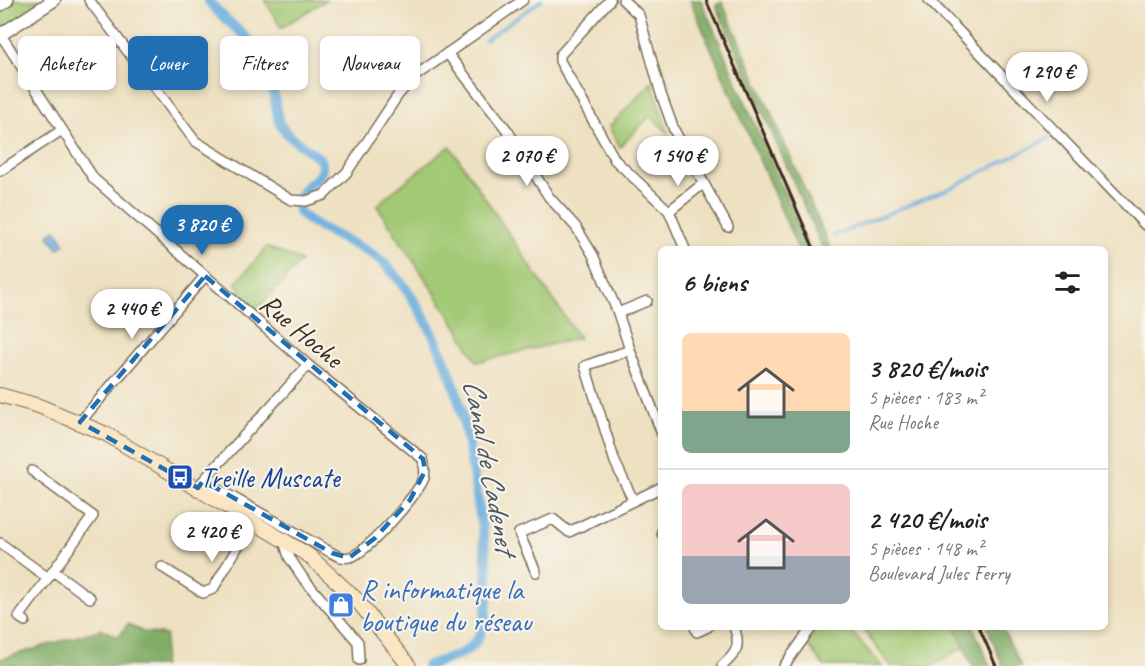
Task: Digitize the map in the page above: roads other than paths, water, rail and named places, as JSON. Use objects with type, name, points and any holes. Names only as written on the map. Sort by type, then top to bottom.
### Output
[{"type":"main road","points":[[0,395],[39,406],[80,422],[128,446],[200,485],[283,538],[308,555],[340,582],[373,618],[409,666]]},
{"type":"street","points":[[0,4],[7,0]]},
{"type":"street","points":[[0,35],[54,0]]},
{"type":"street","points":[[89,0],[195,141],[291,200],[306,201],[324,195],[347,172],[398,95],[415,76],[523,0]]},
{"type":"street","points":[[610,0],[560,55],[560,61],[615,160],[669,212],[684,246]]},
{"type":"street","points":[[623,0],[639,15],[661,94],[674,130],[728,227]]},
{"type":"street","points":[[929,0],[1145,225]]},
{"type":"street","name":"Rue Hoche","points":[[0,35],[93,179],[308,365],[423,459],[425,471],[424,478],[410,500],[375,538],[356,555],[349,558],[339,557],[200,485]]},
{"type":"street","points":[[447,53],[507,130],[549,197],[576,227],[593,255],[618,313],[658,424]]},
{"type":"street","points":[[0,171],[62,130]]},
{"type":"street","points":[[669,212],[704,183]]},
{"type":"street","points":[[80,422],[205,276]]},
{"type":"street","points":[[618,313],[647,301]]},
{"type":"street","points":[[630,350],[585,366],[615,462],[633,500]]},
{"type":"street","points":[[200,485],[308,365]]},
{"type":"street","points":[[25,621],[20,617],[93,516],[32,471]]},
{"type":"street","points":[[536,572],[519,533],[553,519],[569,532],[658,489]]},
{"type":"street","points":[[162,567],[203,593],[213,589],[253,520]]},
{"type":"street","points":[[283,538],[289,557],[303,578],[358,642],[359,660]]},
{"type":"street","points":[[0,543],[90,598]]},
{"type":"street","points":[[722,666],[734,656],[737,647],[735,630]]},
{"type":"street","points":[[784,666],[810,630]]},
{"type":"water","points":[[56,230],[65,244],[58,249],[48,235]]},
{"type":"waterway","name":"Canal de Cadenet","points":[[208,0],[255,46],[261,55],[272,82],[279,122],[283,128],[293,139],[321,160],[321,174],[303,191],[298,209],[302,215],[320,228],[368,251],[394,273],[427,323],[456,391],[468,440],[485,545],[487,604],[484,622],[474,644],[462,653],[427,666]]},
{"type":"waterway","points":[[485,40],[542,0]]},
{"type":"waterway","points":[[833,236],[953,187],[1053,136]]},
{"type":"railway","points":[[706,0],[813,246]]},
{"type":"railway","points":[[980,630],[996,666]]},
{"type":"place","name":"Treille Muscate","points":[[180,477]]},
{"type":"place","name":"R informatique la boutique du réseau","points":[[341,605]]}]
